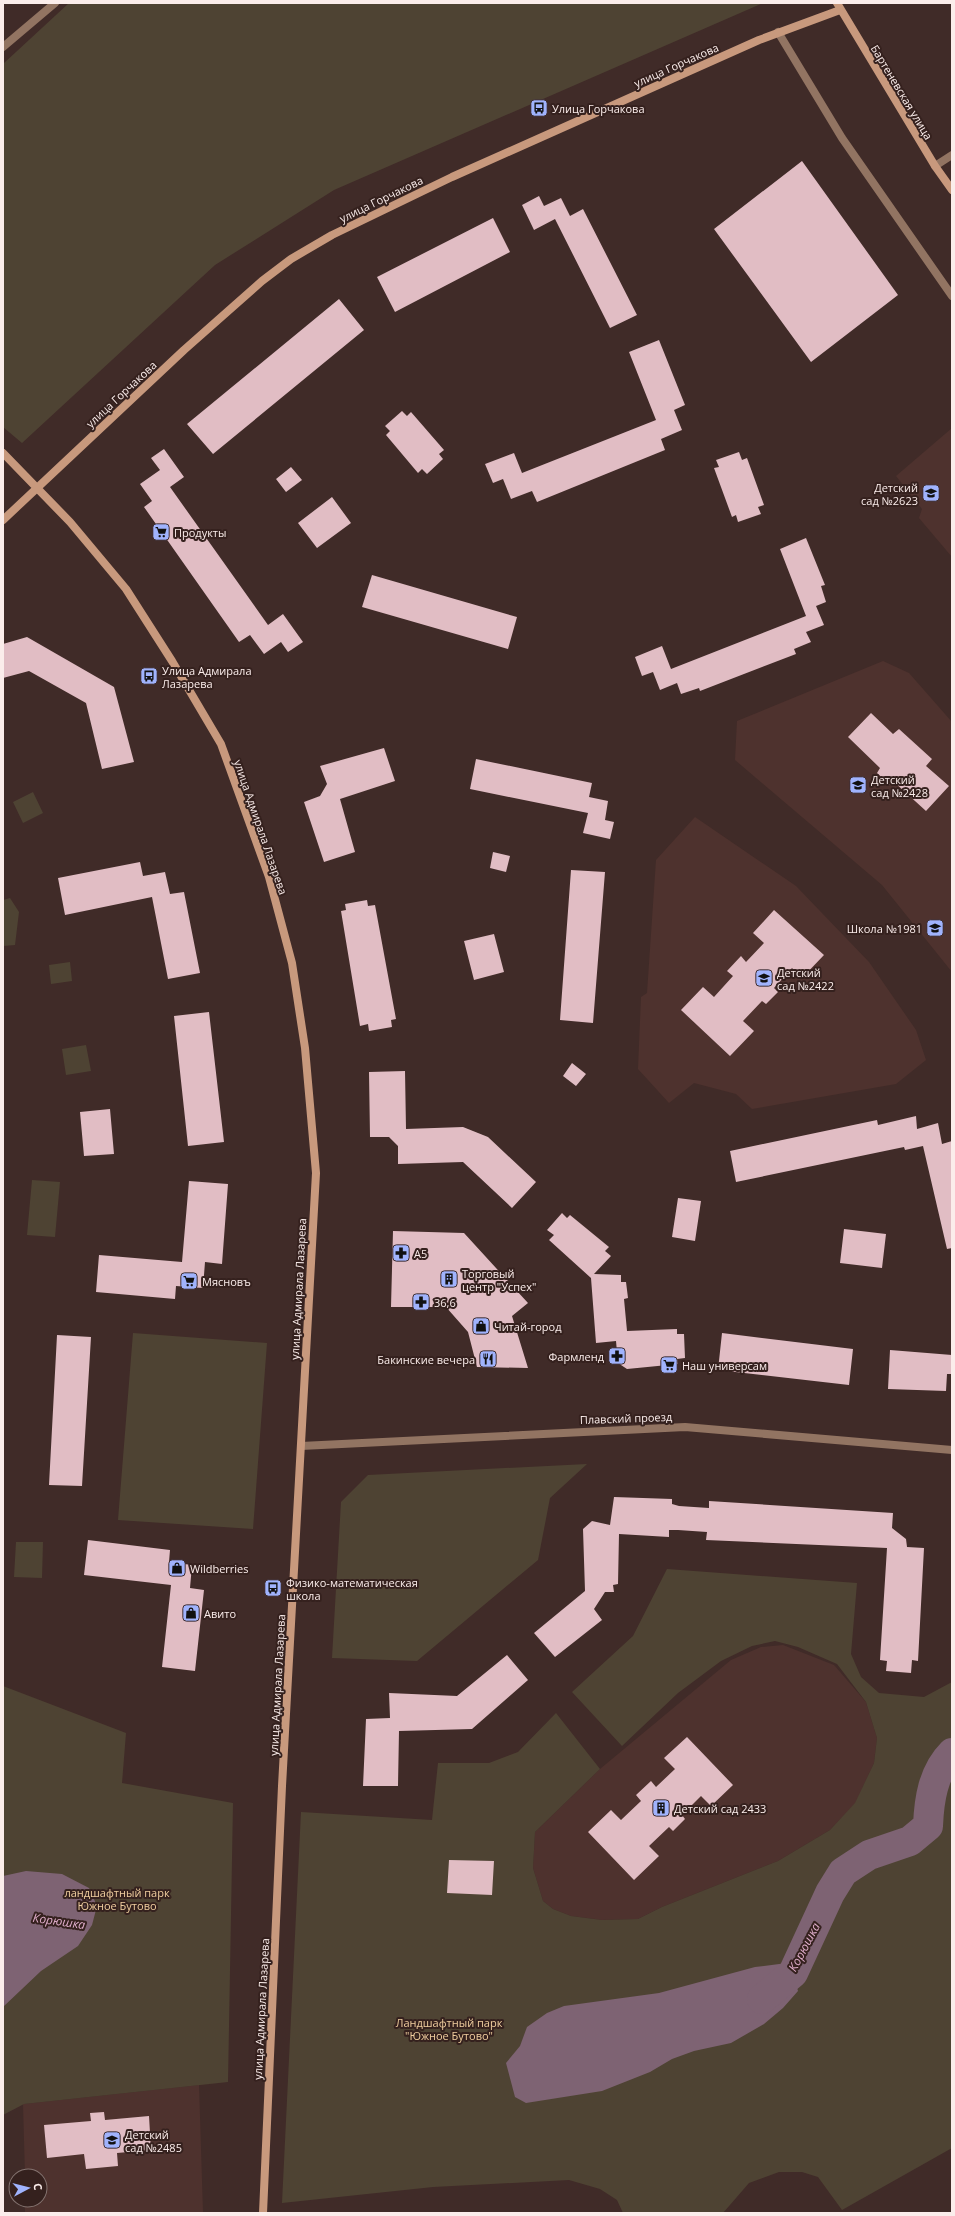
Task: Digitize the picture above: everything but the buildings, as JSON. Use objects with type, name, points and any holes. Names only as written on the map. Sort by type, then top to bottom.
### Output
[{"type":"street","points":[[3,47],[55,3]]},
{"type":"street","name":"улица Горчакова","points":[[3,520],[184,350],[262,281],[291,260],[332,235],[452,177],[838,6]]},
{"type":"street","name":"Бартеневская улица","points":[[838,6],[935,166],[952,190]]},
{"type":"street","points":[[778,32],[842,138],[952,296]]},
{"type":"street","points":[[935,166],[952,155]]},
{"type":"street","name":"улица Адмирала Лазарева","points":[[3,454],[38,487],[70,522],[126,589],[172,661],[221,744],[269,877],[292,963],[305,1048],[316,1173],[282,1786],[263,2213]]},
{"type":"street","name":"Плавский проезд","points":[[301,1446],[685,1427],[952,1450]]},
{"type":"shaded area","name":"Детский сад №2623","points":[[952,428],[952,557],[919,518],[922,509],[896,476]]},
{"type":"shaded area","name":"Детский сад №2428","points":[[883,661],[909,673],[952,722],[952,972],[882,885],[735,760],[737,721]]},
{"type":"shaded area","name":"Детский сад №2422","points":[[695,817],[796,886],[869,962],[916,1030],[926,1060],[896,1084],[752,1109],[736,1094],[694,1083],[669,1103],[638,1069],[641,997],[647,993],[656,860]]},
{"type":"shaded area","points":[[783,1645],[834,1665],[866,1702],[877,1738],[874,1763],[855,1804],[830,1830],[778,1861],[662,1907],[638,1919],[602,1920],[571,1916],[553,1909],[543,1901],[533,1868],[535,1832],[600,1769],[731,1660],[761,1647]]},
{"type":"shaded area","name":"Детский сад №2485","points":[[199,2085],[203,2213],[25,2212],[25,2208],[48,2208],[48,2168],[25,2168],[23,2104]]},
{"type":"green space","points":[[69,3],[763,3],[334,190],[215,265],[22,443],[3,427],[3,64]]},
{"type":"green space","points":[[33,792],[43,813],[23,823],[13,802]]},
{"type":"green space","points":[[10,898],[19,912],[15,945],[3,946],[3,900]]},
{"type":"green space","points":[[70,962],[72,981],[51,984],[49,965]]},
{"type":"green space","points":[[86,1045],[91,1071],[66,1075],[62,1049]]},
{"type":"green space","points":[[32,1180],[60,1182],[55,1237],[27,1235]]},
{"type":"green space","points":[[133,1333],[267,1343],[253,1529],[118,1520]]},
{"type":"green space","points":[[587,1464],[550,1498],[538,1560],[417,1661],[332,1658],[341,1502],[368,1475]]},
{"type":"green space","points":[[16,1542],[43,1542],[42,1578],[14,1577]]},
{"type":"green space","name":"Ландшафтный парк \"Южное Бутово\"","points":[[667,1569],[857,1583],[851,1654],[861,1677],[879,1693],[924,1697],[952,1682],[952,2148],[842,2210],[818,2177],[802,2172],[779,2172],[749,2183],[723,2213],[623,2213],[617,2200],[600,2189],[569,2180],[433,2187],[282,2203],[301,1812],[432,1820],[438,1763],[489,1763],[518,1752],[556,1713],[600,1769],[535,1832],[533,1868],[543,1901],[553,1909],[571,1916],[602,1920],[638,1919],[662,1907],[778,1861],[830,1830],[855,1803],[874,1763],[877,1738],[866,1702],[837,1664],[798,1647],[775,1641],[752,1646],[721,1661],[678,1693],[622,1746],[572,1692],[633,1636]]},
{"type":"green space","name":"ландшафтный парк Южное Бутово","points":[[3,1686],[126,1733],[122,1783],[233,1803],[228,2082],[24,2104],[3,2115]]},
{"type":"water","points":[[26,1871],[62,1874],[89,1888],[97,1906],[92,1925],[78,1946],[41,1971],[3,2007],[3,1876]]},
{"type":"water","points":[[787,1963],[793,1973],[798,1991],[783,2008],[764,2024],[731,2043],[694,2051],[672,2059],[650,2072],[602,2091],[526,2103],[515,2097],[506,2063],[520,2046],[527,2027],[547,2013],[564,2006],[659,1993],[755,1967]]},
{"type":"waterway","name":"Корюшка","points":[[762,1999],[793,1973],[830,1893],[843,1872],[869,1855],[910,1841],[928,1826],[933,1787],[940,1769],[952,1753]]},
{"type":"place","name":"Улица Горчакова","points":[[539,108]]},
{"type":"place","name":"Детский сад №2623","points":[[931,493]]},
{"type":"place","name":"Продукты","points":[[161,532]]},
{"type":"place","name":"Улица Адмирала Лазарева","points":[[149,676]]},
{"type":"place","name":"Детский сад №2428","points":[[858,785]]},
{"type":"place","name":"Школа №1981","points":[[935,928]]},
{"type":"place","name":"Детский сад №2422","points":[[764,978]]},
{"type":"place","name":"А5","points":[[401,1253]]},
{"type":"place","name":"Торговый центр \"Успех\"","points":[[449,1279]]},
{"type":"place","name":"Мясновъ","points":[[189,1281]]},
{"type":"place","name":"36,6","points":[[421,1302]]},
{"type":"place","name":"Читай-город","points":[[481,1326]]},
{"type":"place","name":"Фармленд","points":[[617,1356]]},
{"type":"place","name":"Бакинские вечера","points":[[488,1359]]},
{"type":"place","name":"Наш универсам","points":[[669,1365]]},
{"type":"place","name":"Wildberries","points":[[177,1568]]},
{"type":"place","name":"Физико-математическая школа","points":[[273,1588]]},
{"type":"place","name":"Авито","points":[[191,1613]]},
{"type":"place","name":"Детский сад 2433","points":[[661,1808]]},
{"type":"place","name":"Детский сад №2485","points":[[112,2140]]}]
